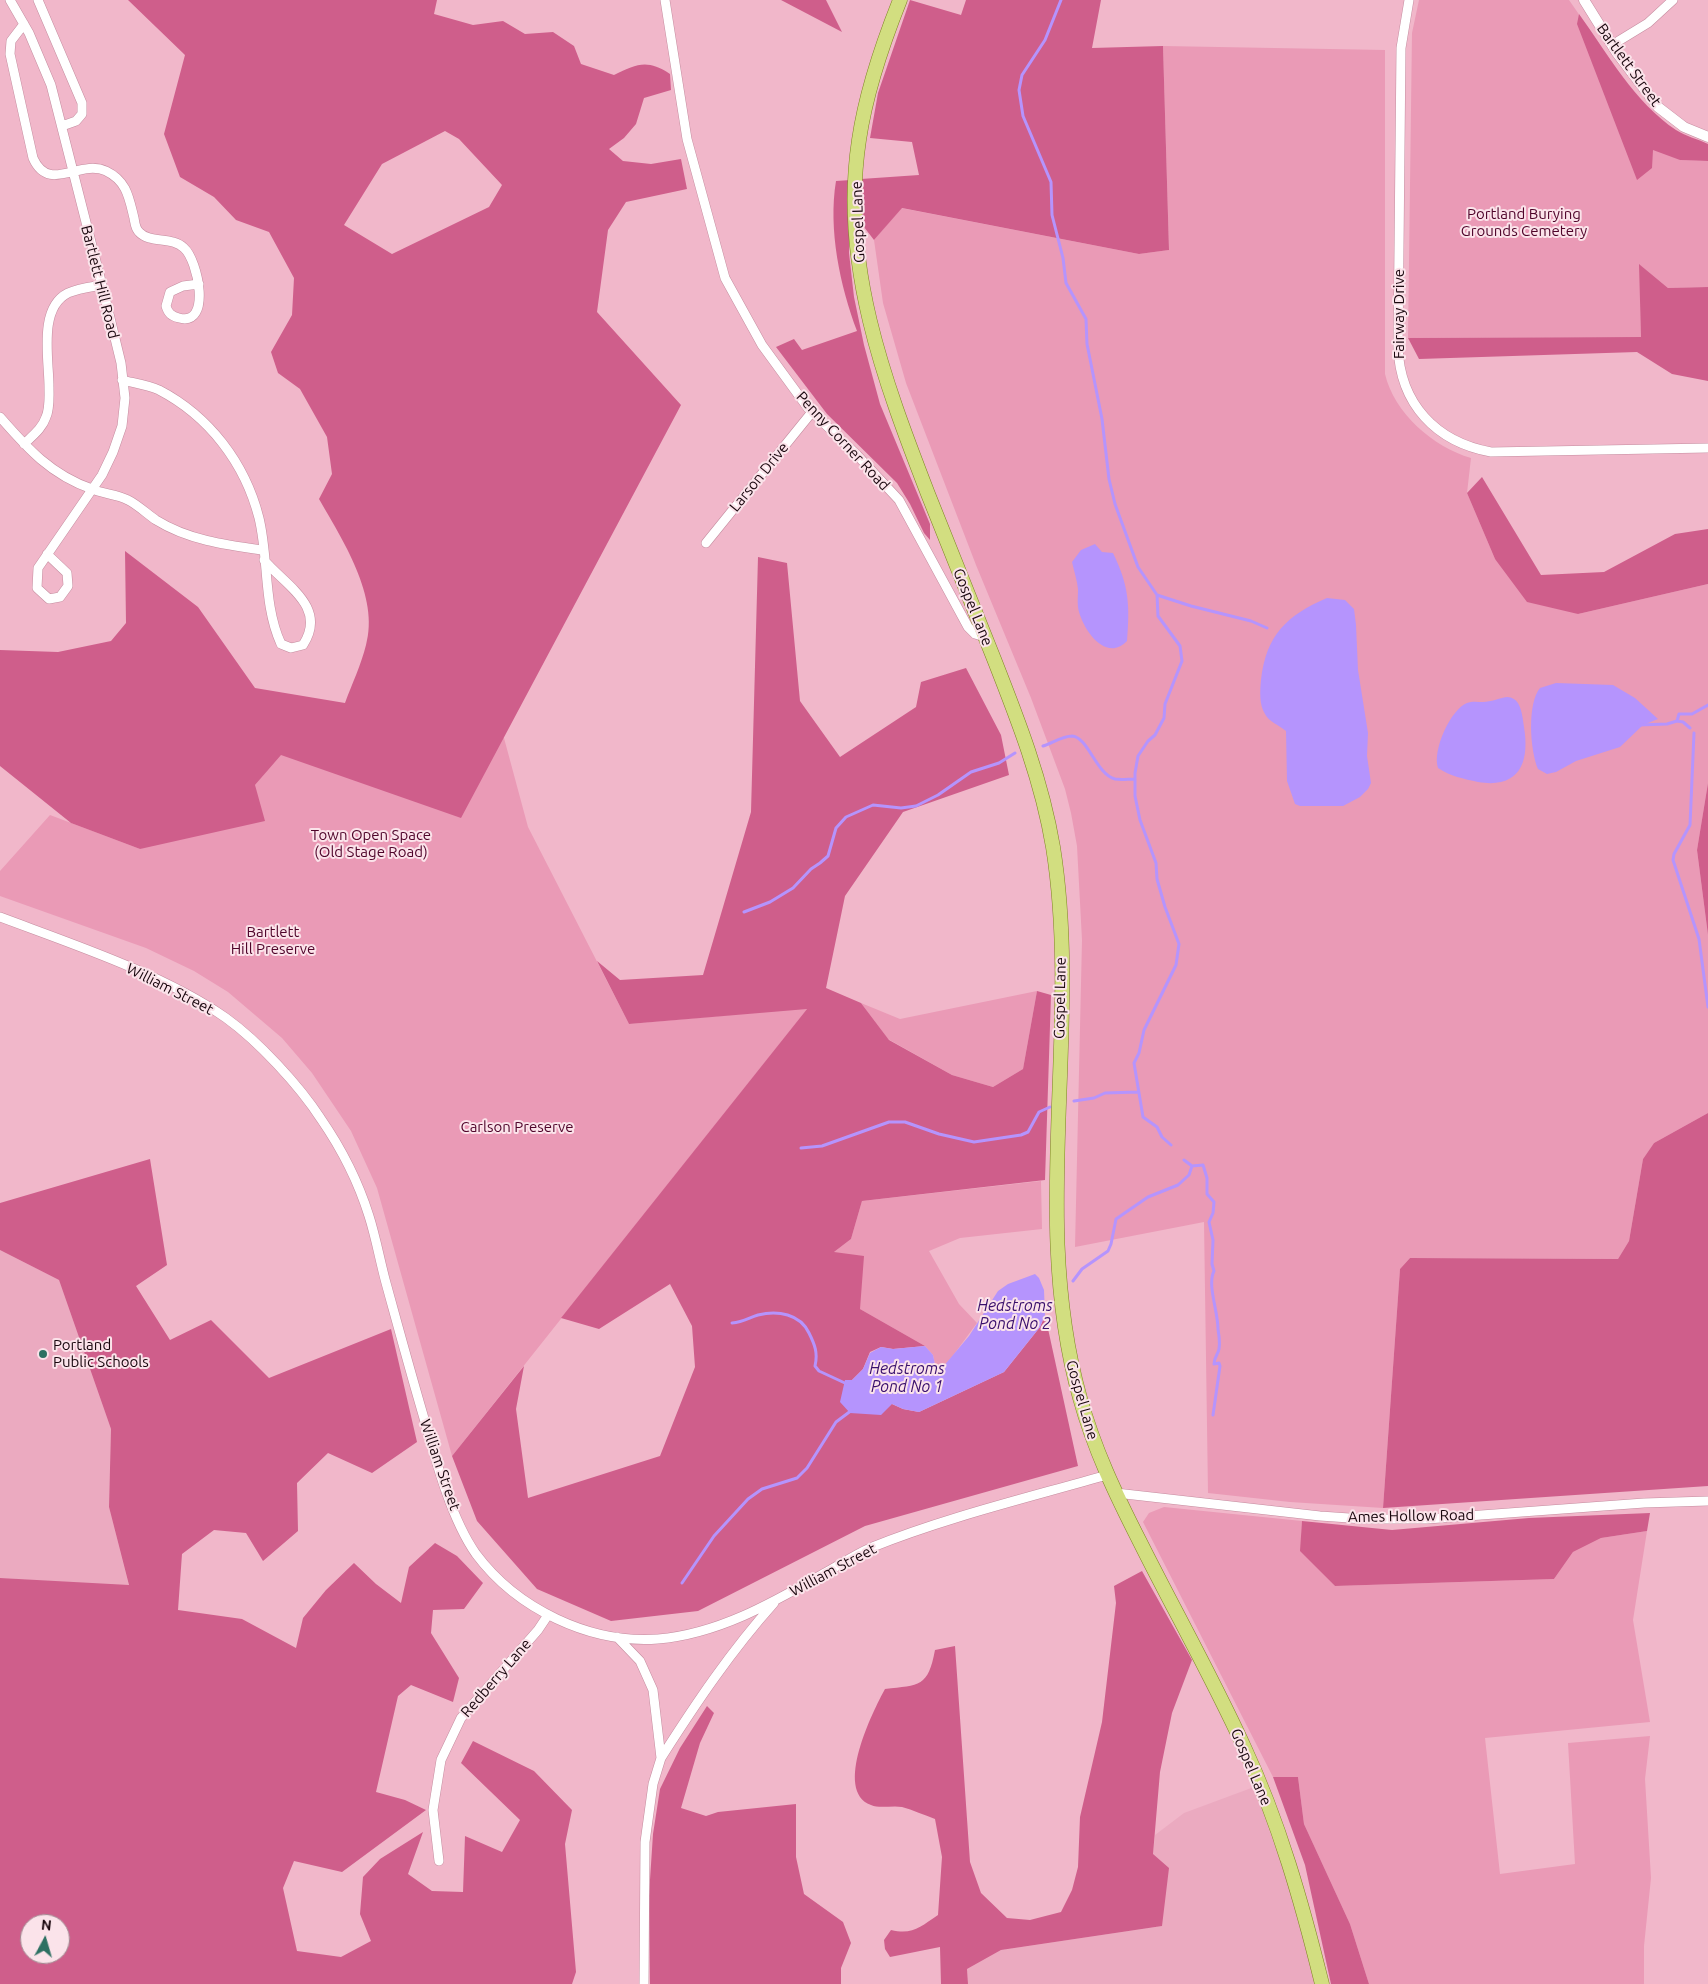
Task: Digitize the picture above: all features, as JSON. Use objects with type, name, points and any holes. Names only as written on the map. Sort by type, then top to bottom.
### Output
[{"type":"main road","name":"Gospel Lane","points":[[900,0],[872,81],[859,140],[855,207],[860,272],[865,306],[889,393],[985,637],[1037,776],[1055,859],[1060,906],[1061,962],[1057,1219],[1062,1307],[1070,1357],[1080,1398],[1106,1475],[1245,1749],[1288,1860],[1322,1984]]},
{"type":"street","name":"Bartlett Hill Road","points":[[10,0],[24,24],[51,84],[102,285],[125,398],[122,426],[102,475],[91,489],[47,554],[38,568],[37,588],[49,599],[60,597],[68,586],[67,573],[47,554]]},
{"type":"street","points":[[38,0],[82,103],[82,114],[76,121],[62,126]]},
{"type":"street","name":"Penny Corner Road","points":[[665,0],[687,139],[725,278],[762,345],[812,412],[857,455],[899,500],[968,627],[974,634],[985,637]]},
{"type":"street","name":"Fairway Drive","points":[[1409,0],[1401,48],[1398,347],[1401,377],[1424,418],[1449,438],[1462,445],[1491,452],[1708,448]]},
{"type":"street","name":"Bartlett Street","points":[[1584,0],[1612,45],[1658,107],[1684,127],[1708,137]]},
{"type":"street","points":[[1612,45],[1648,23],[1673,0]]},
{"type":"street","points":[[24,24],[11,41],[10,54],[33,158],[38,169],[58,176],[89,168],[105,171],[118,179],[126,188],[137,230],[144,237],[176,242],[185,248],[193,260],[200,284],[198,305],[190,317],[180,318],[168,312],[166,306],[170,292],[184,286],[200,284]]},
{"type":"street","points":[[24,444],[41,428],[49,403],[49,325],[51,312],[57,301],[69,293],[102,285]]},
{"type":"street","points":[[122,380],[158,390],[192,412],[224,442],[248,487],[259,518],[262,550],[275,631],[281,644],[291,648],[304,645],[310,635],[311,619],[300,593],[275,573],[264,560]]},
{"type":"street","name":"Larson Drive","points":[[706,543],[812,412]]},
{"type":"street","points":[[0,417],[34,456],[59,474],[91,489],[128,500],[157,521],[194,537],[226,545],[262,550]]},
{"type":"street","name":"William Street","points":[[0,917],[102,956],[183,992],[228,1019],[279,1066],[320,1117],[350,1167],[368,1213],[433,1453],[451,1505],[479,1557],[508,1588],[548,1615],[577,1628],[617,1637],[656,1639],[691,1634],[739,1618],[778,1599],[867,1550],[954,1518],[1106,1475]]},
{"type":"street","name":"Ames Hollow Road","points":[[1116,1493],[1320,1516],[1394,1519],[1427,1519],[1644,1503],[1708,1501]]},
{"type":"street","points":[[644,1984],[645,1842],[653,1784],[661,1758],[714,1676],[742,1638],[778,1599]]},
{"type":"street","name":"Redberry Lane","points":[[439,1861],[433,1810],[441,1760],[461,1718],[538,1630],[548,1615]]},
{"type":"street","points":[[617,1637],[640,1661],[653,1690],[661,1758]]},
{"type":"shaded area","points":[[128,0],[437,0],[434,14],[473,25],[503,21],[525,34],[553,32],[574,46],[581,64],[614,75],[629,68],[642,65],[655,66],[670,74],[671,90],[644,98],[636,124],[624,138],[609,149],[623,161],[651,164],[681,159],[687,189],[626,202],[608,230],[597,312],[681,405],[461,818],[281,755],[255,785],[265,821],[140,849],[71,823],[0,766],[0,650],[58,652],[111,641],[126,623],[125,551],[198,607],[255,688],[345,703],[366,645],[369,627],[368,608],[363,588],[348,550],[319,499],[332,474],[327,437],[300,389],[278,373],[271,352],[292,315],[294,278],[269,232],[236,220],[214,197],[180,177],[164,134],[185,55]],"holes":[[[445,131],[459,139],[502,185],[489,207],[392,254],[344,225],[382,164]]]},
{"type":"shaded area","points":[[781,0],[826,0],[842,32]]},
{"type":"shaded area","points":[[910,0],[961,15],[966,0],[1101,0],[1092,48],[1163,46],[1169,250],[1139,254],[902,208],[874,240],[864,227],[861,179],[919,175],[912,142],[870,138],[878,93]]},
{"type":"shaded area","points":[[1579,14],[1647,106],[1676,130],[1708,144],[1708,161],[1680,160],[1653,150],[1652,168],[1637,180],[1577,24]]},
{"type":"shaded area","points":[[851,180],[849,253],[854,297],[864,345],[880,404],[930,524],[930,540],[924,533],[897,483],[827,414],[776,347],[794,339],[802,350],[857,331],[845,295],[837,257],[834,218],[836,181]]},
{"type":"shaded area","points":[[1639,264],[1668,288],[1708,287],[1708,381],[1672,374],[1637,352],[1419,359],[1408,338],[1641,337]]},
{"type":"shaded area","points":[[1482,477],[1541,575],[1604,572],[1675,534],[1708,529],[1708,584],[1578,614],[1527,602],[1495,559],[1467,493]]},
{"type":"shaded area","points":[[758,557],[787,563],[800,701],[840,757],[916,707],[921,682],[966,668],[1001,735],[1009,775],[903,812],[845,896],[826,988],[861,1003],[889,1040],[952,1075],[993,1087],[1023,1069],[1037,991],[1051,995],[1045,1180],[862,1201],[851,1239],[834,1252],[864,1256],[860,1309],[925,1346],[893,1349],[881,1347],[870,1352],[863,1369],[852,1380],[892,1404],[903,1409],[919,1412],[1004,1372],[1040,1327],[1045,1315],[1078,1466],[865,1526],[698,1611],[611,1621],[537,1589],[477,1521],[452,1456],[524,1366],[516,1409],[528,1498],[660,1456],[695,1367],[692,1326],[670,1284],[599,1329],[561,1318],[807,1009],[629,1024],[597,961],[620,980],[703,975],[751,812]]},
{"type":"shaded area","points":[[1708,783],[1708,935],[1697,850]]},
{"type":"shaded area","points":[[1708,1113],[1708,1486],[1383,1508],[1400,1269],[1410,1258],[1618,1259],[1629,1241],[1643,1159],[1654,1143]]},
{"type":"shaded area","points":[[150,1159],[167,1265],[136,1286],[170,1340],[211,1320],[269,1378],[391,1329],[417,1442],[372,1473],[328,1453],[297,1483],[298,1531],[263,1561],[246,1533],[214,1530],[182,1554],[178,1610],[242,1619],[296,1648],[303,1618],[326,1590],[354,1563],[376,1584],[401,1603],[409,1567],[435,1543],[457,1556],[483,1583],[464,1609],[433,1610],[431,1633],[459,1678],[453,1702],[411,1685],[398,1696],[376,1792],[405,1800],[426,1810],[342,1872],[294,1861],[283,1888],[297,1951],[341,1957],[371,1941],[360,1914],[363,1877],[380,1859],[423,1832],[408,1874],[432,1891],[463,1892],[465,1836],[502,1852],[520,1820],[461,1763],[473,1741],[534,1771],[572,1810],[565,1844],[576,1972],[572,1984],[0,1984],[0,1578],[129,1585],[109,1507],[111,1429],[59,1280],[0,1250],[0,1203]]},
{"type":"shaded area","name":"Portland Public Schools","points":[[0,1250],[59,1280],[111,1429],[109,1507],[129,1586],[0,1578]]},
{"type":"shaded area","points":[[1650,1513],[1647,1531],[1601,1538],[1573,1552],[1554,1579],[1335,1586],[1300,1551],[1302,1521],[1392,1530],[1529,1518]]},
{"type":"shaded area","points":[[1142,1571],[1192,1660],[1172,1713],[1160,1772],[1153,1854],[1169,1868],[1162,1926],[1001,1950],[967,1969],[968,1984],[941,1984],[940,1947],[890,1957],[885,1949],[884,1940],[891,1930],[911,1931],[938,1915],[942,1857],[935,1819],[902,1807],[878,1807],[871,1805],[860,1797],[855,1784],[859,1750],[872,1714],[885,1689],[914,1685],[920,1682],[929,1671],[935,1650],[955,1646],[970,1862],[981,1893],[1007,1918],[1030,1920],[1061,1912],[1072,1890],[1078,1867],[1080,1817],[1102,1722],[1116,1603],[1114,1586]]},
{"type":"shaded area","points":[[707,1706],[714,1713],[700,1743],[681,1808],[706,1816],[718,1812],[796,1804],[796,1857],[804,1894],[843,1922],[851,1943],[841,1968],[841,1984],[650,1984],[649,1895],[653,1834],[660,1789],[680,1748]]},
{"type":"shaded area","points":[[1273,1777],[1298,1777],[1304,1824],[1350,1924],[1369,1984],[1331,1984],[1305,1865]]},
{"type":"shaded area","points":[[1254,1787],[1294,1900],[1315,1984],[968,1984],[967,1969],[1001,1950],[1162,1926],[1153,1854],[1155,1835],[1184,1813]]},
{"type":"green space","name":"Portland Burying Grounds Cemetery","points":[[1419,0],[1569,0],[1680,160],[1708,161],[1708,287],[1668,288],[1640,265],[1641,337],[1408,338],[1412,33]]},
{"type":"green space","points":[[1163,46],[1385,50],[1385,374],[1397,402],[1406,415],[1429,437],[1457,453],[1471,458],[1467,493],[1495,559],[1578,614],[1708,584],[1708,783],[1697,850],[1708,935],[1708,1113],[1654,1143],[1643,1159],[1629,1241],[1618,1259],[1410,1258],[1400,1269],[1383,1508],[1290,1502],[1208,1493],[1204,1222],[1075,1247],[1082,940],[1077,846],[1071,813],[1065,789],[1031,698],[976,565],[906,383],[883,303],[874,240],[901,208],[1139,254],[1169,250]]},
{"type":"green space","name":"Carlson Preserve","points":[[504,738],[528,827],[629,1024],[808,1008],[452,1456],[377,1188],[351,1131],[312,1073],[282,1038],[228,992],[194,971],[146,948],[0,896],[0,871],[50,815],[140,849],[255,785],[265,773],[266,754]]},
{"type":"green space","points":[[1037,991],[1023,1069],[993,1087],[952,1075],[888,1039],[861,1003],[900,1019]]},
{"type":"green space","points":[[1041,1181],[1042,1229],[960,1238],[929,1251],[959,1304],[977,1323],[937,1374],[933,1355],[925,1346],[860,1309],[834,1252],[851,1239],[862,1201]]},
{"type":"green space","points":[[1164,1507],[1302,1521],[1301,1551],[1335,1586],[1554,1579],[1573,1552],[1601,1538],[1647,1531],[1633,1620],[1650,1722],[1485,1738],[1500,1874],[1575,1864],[1568,1743],[1650,1736],[1645,1779],[1651,1878],[1644,1946],[1644,1984],[1369,1984],[1350,1924],[1304,1824],[1298,1777],[1273,1777],[1143,1522],[1149,1513]]},
{"type":"water","points":[[1095,544],[1102,552],[1113,553],[1125,586],[1128,606],[1127,641],[1119,647],[1105,647],[1098,642],[1086,628],[1078,609],[1078,589],[1072,562],[1081,550]]},
{"type":"water","points":[[1327,598],[1345,600],[1354,609],[1358,670],[1368,733],[1367,756],[1371,783],[1360,797],[1343,806],[1300,806],[1295,804],[1287,781],[1286,731],[1269,719],[1263,710],[1260,697],[1261,680],[1268,651],[1281,628],[1301,612]]},
{"type":"water","points":[[1556,683],[1613,685],[1635,698],[1658,719],[1643,725],[1620,747],[1576,761],[1556,772],[1547,774],[1538,769],[1535,761],[1531,727],[1533,705],[1540,688]]},
{"type":"water","points":[[1507,697],[1517,702],[1523,719],[1525,752],[1519,771],[1503,781],[1492,783],[1462,778],[1438,768],[1437,760],[1440,741],[1449,721],[1455,713],[1469,702],[1486,702]]},
{"type":"water","points":[[1035,1274],[1039,1278],[1044,1290],[1045,1315],[1040,1327],[1004,1372],[919,1412],[903,1409],[892,1404],[881,1415],[850,1413],[840,1402],[845,1380],[852,1380],[863,1369],[870,1353],[881,1347],[893,1349],[925,1346],[933,1355],[937,1374],[969,1336],[998,1291],[1008,1284]]},
{"type":"waterway","points":[[1061,0],[1045,40],[1022,75],[1019,90],[1023,116],[1051,182],[1052,215],[1063,258],[1066,283],[1086,319],[1087,344],[1102,419],[1109,479],[1115,504],[1138,567],[1157,595],[1191,606],[1251,621],[1267,628]]},
{"type":"waterway","points":[[1157,595],[1158,616],[1180,646],[1182,661],[1165,704],[1164,718],[1155,735],[1148,741],[1138,756],[1135,773],[1135,796],[1140,820],[1156,863],[1157,879],[1165,907],[1179,944],[1176,965],[1144,1030],[1139,1053],[1134,1063],[1143,1117],[1157,1127],[1162,1137],[1171,1145]]},
{"type":"waterway","points":[[1639,725],[1667,724],[1677,721],[1679,714],[1692,714],[1708,705]]},
{"type":"waterway","points":[[1677,721],[1683,722],[1690,728]]},
{"type":"waterway","points":[[1694,733],[1690,825],[1674,854],[1673,860],[1699,939],[1708,1007]]},
{"type":"waterway","points":[[1043,746],[1065,737],[1072,736],[1078,738],[1108,776],[1115,779],[1135,779]]},
{"type":"waterway","points":[[744,912],[770,902],[793,888],[811,869],[828,856],[836,828],[846,817],[873,805],[901,808],[916,806],[938,795],[971,772],[999,763],[1015,753]]},
{"type":"waterway","points":[[1074,1101],[1094,1098],[1105,1093],[1138,1092]]},
{"type":"waterway","points":[[801,1148],[822,1146],[889,1122],[905,1122],[939,1134],[974,1142],[1021,1135],[1028,1132],[1039,1112],[1050,1107]]},
{"type":"waterway","points":[[1184,1160],[1192,1166],[1203,1165],[1207,1178],[1207,1194],[1214,1202],[1213,1213],[1209,1222],[1213,1240],[1212,1264],[1214,1271],[1212,1291],[1218,1322],[1219,1344],[1214,1364],[1219,1363],[1220,1366],[1213,1415]]},
{"type":"waterway","points":[[1073,1281],[1082,1269],[1108,1251],[1116,1219],[1148,1197],[1178,1185],[1189,1175],[1192,1166]]},
{"type":"waterway","points":[[732,1323],[758,1315],[773,1313],[788,1315],[800,1321],[813,1341],[816,1353],[815,1366],[819,1371],[847,1384]]},
{"type":"waterway","points":[[682,1583],[714,1536],[748,1499],[762,1489],[797,1478],[807,1468],[836,1422],[852,1410]]},
{"type":"place","name":"Portland Public Schools","points":[[43,1354]]},
{"type":"park label","name":"Town Open Space (Old Stage Road)","points":[[371,844]]},
{"type":"park label","name":"Bartlett Hill Preserve","points":[[273,940]]},
{"type":"water label","name":"Hedstroms Pond No 2","points":[[1015,1315]]},
{"type":"water label","name":"Hedstroms Pond No 1","points":[[907,1378]]}]
